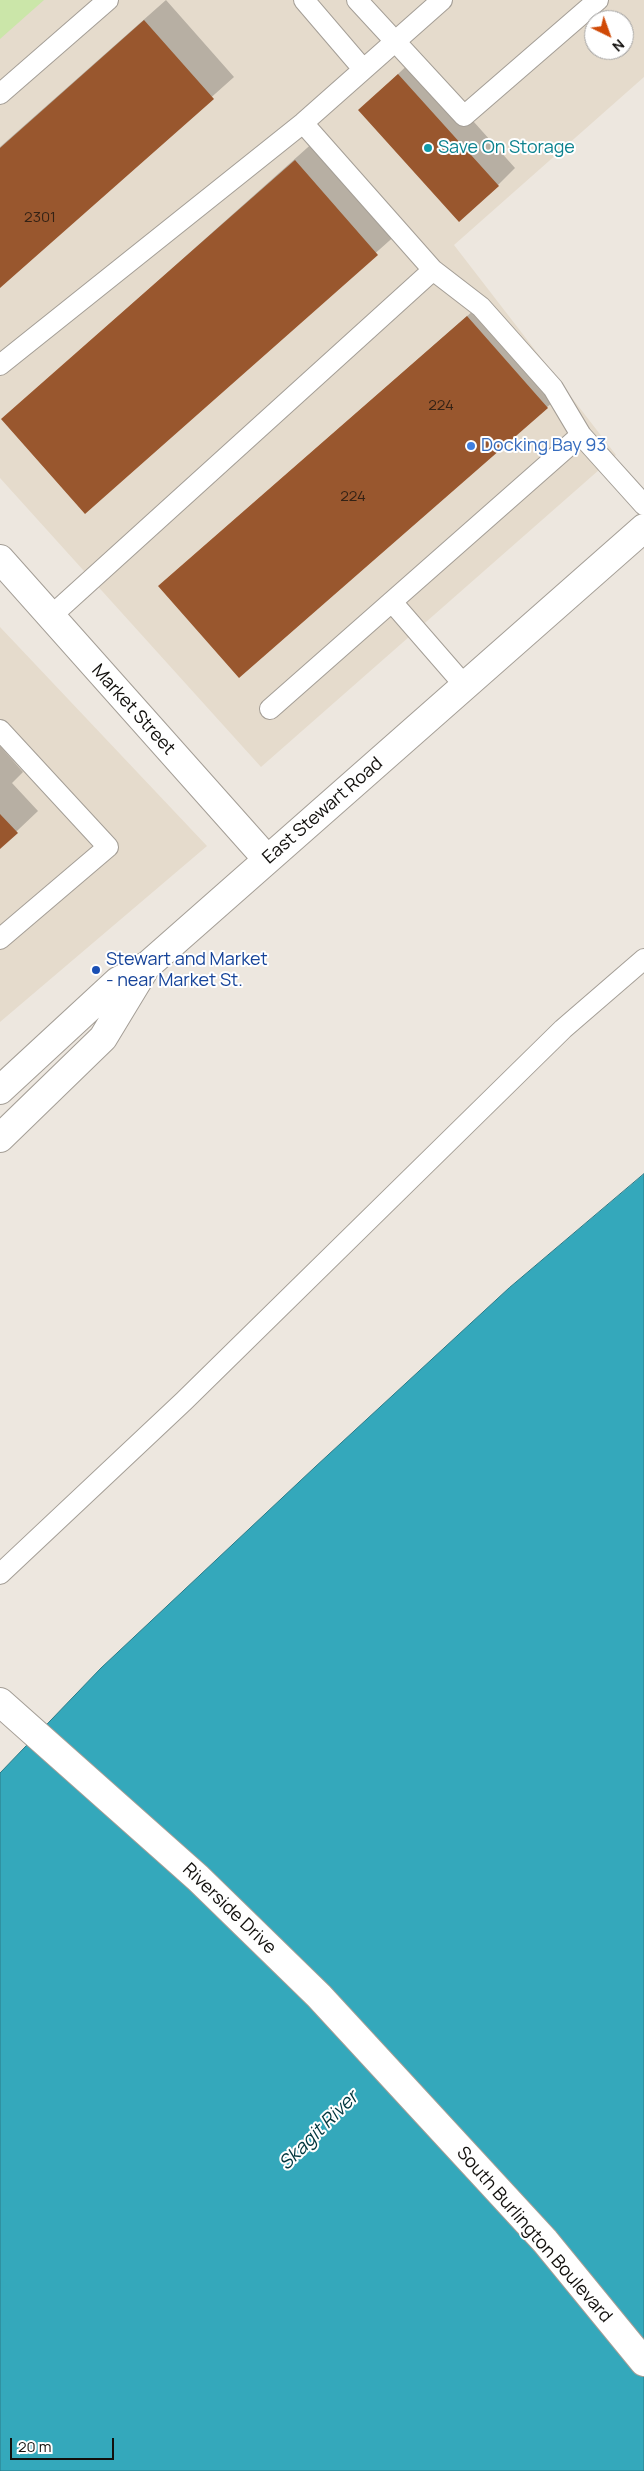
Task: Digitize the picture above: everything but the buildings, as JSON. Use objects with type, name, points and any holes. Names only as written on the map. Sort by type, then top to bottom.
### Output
[{"type":"street","name":"East Stewart Road","points":[[0,1090],[118,981],[148,965],[644,528]]},
{"type":"street","name":"Market Street","points":[[0,559],[267,859]]},
{"type":"street","points":[[0,1138],[102,1038],[130,990],[148,965]]},
{"type":"street","points":[[0,1110],[130,990]]},
{"type":"street","name":"Riverside Drive","points":[[0,1702],[198,1878],[319,1996],[442,2132]]},
{"type":"street","name":"South Burlington Boulevard","points":[[442,2132],[545,2241],[644,2362]]},
{"type":"lane","points":[[0,94],[108,0]]},
{"type":"lane","points":[[304,0],[363,69]]},
{"type":"lane","points":[[358,0],[464,116],[598,0]]},
{"type":"lane","points":[[0,365],[303,123],[442,0]]},
{"type":"lane","points":[[303,123],[433,270],[481,307],[553,388],[581,435],[644,505]]},
{"type":"lane","points":[[50,617],[433,270]]},
{"type":"lane","points":[[270,709],[581,435]]},
{"type":"lane","points":[[392,602],[464,686]]},
{"type":"lane","points":[[0,730],[108,847],[0,939]]},
{"type":"lane","points":[[0,1574],[184,1401],[563,1029],[644,959]]},
{"type":"shaded area","points":[[0,0],[644,0],[644,77],[454,245],[616,455],[261,767],[0,478]]},
{"type":"shaded area","points":[[0,627],[207,846],[0,1022]]},
{"type":"green space","points":[[0,0],[44,0],[0,39]]},
{"type":"water","name":"Skagit River","points":[[644,1174],[644,2471],[0,2471],[0,1773],[101,1668],[315,1467],[509,1288]]},
{"type":"place","name":"Save On Storage","points":[[428,148]]},
{"type":"place","name":"Docking Bay 93","points":[[471,446]]},
{"type":"place","name":"Stewart and Market - near Market St.","points":[[96,970]]}]
